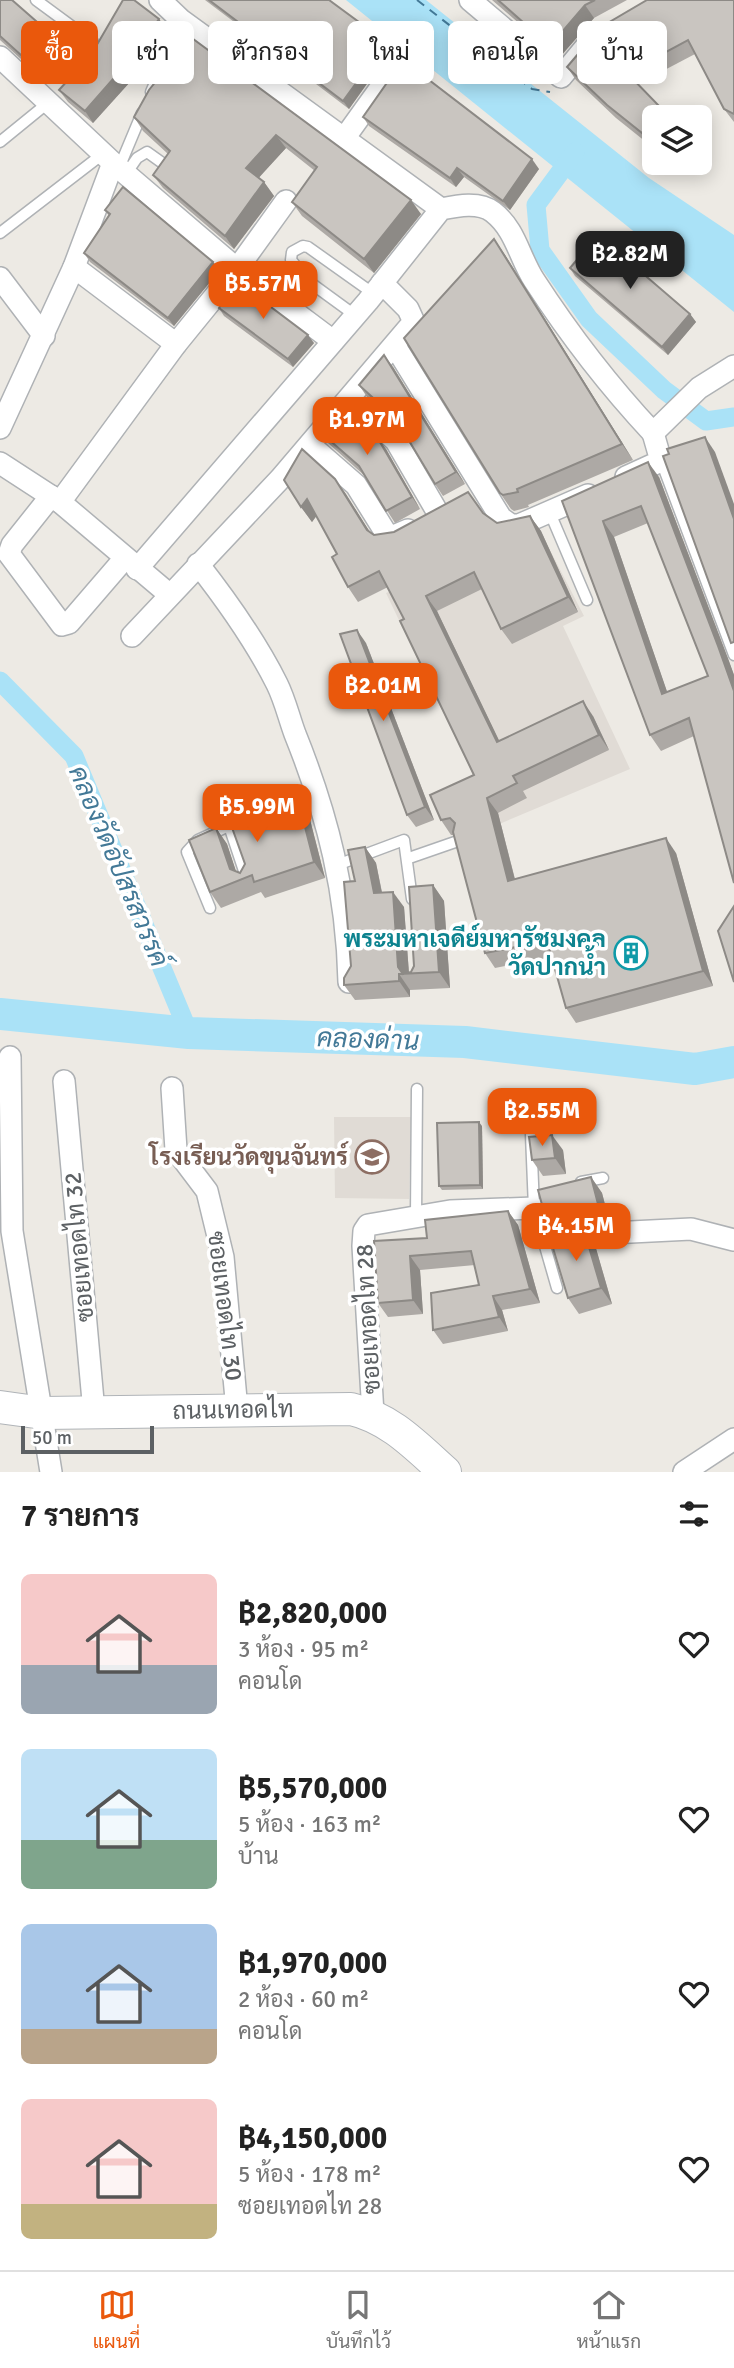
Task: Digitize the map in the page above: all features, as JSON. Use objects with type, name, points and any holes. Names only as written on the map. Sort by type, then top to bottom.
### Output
[{"type":"main road","name":"ถนนเทอดไท","points":[[0,1407],[43,1413],[351,1409],[373,1414],[398,1430],[445,1472]]},
{"type":"street","points":[[160,0],[181,20],[441,209],[470,205],[491,211],[515,237],[533,278],[611,386],[659,427],[661,461],[550,513],[511,525],[501,518],[395,346]]},
{"type":"street","points":[[470,0],[561,77],[577,57]]},
{"type":"street","points":[[0,57],[116,164],[237,269],[333,341]]},
{"type":"street","points":[[344,140],[384,84]]},
{"type":"street","points":[[0,428],[44,336],[116,164]]},
{"type":"street","points":[[286,201],[237,269],[56,499],[10,548],[9,554],[62,625],[69,623],[131,564],[356,316],[441,209]]},
{"type":"street","points":[[74,267],[176,344]]},
{"type":"street","points":[[0,278],[44,336]]},
{"type":"street","points":[[132,636],[310,445],[395,346],[413,320],[408,309],[378,289]]},
{"type":"street","points":[[659,427],[699,388],[734,366]]},
{"type":"street","points":[[350,399],[402,448],[438,513]]},
{"type":"street","points":[[310,445],[356,485],[388,538],[398,536],[484,489]]},
{"type":"street","points":[[0,463],[56,499],[170,594]]},
{"type":"street","points":[[198,564],[223,596],[278,685],[309,790],[337,865],[348,927],[349,982]]},
{"type":"street","points":[[10,1056],[12,1231],[51,1472]]},
{"type":"street","name":"ซอยเทอดไท 32","points":[[64,1081],[94,1412]]},
{"type":"street","name":"ซอยเทอดไท 30","points":[[172,1088],[176,1150],[207,1191],[223,1257],[237,1410]]},
{"type":"street","name":"ซอยเทอดไท 28","points":[[373,1414],[364,1231],[373,1222],[537,1196]]},
{"type":"street","points":[[611,1233],[691,1229],[734,1240]]},
{"type":"street","points":[[684,1472],[734,1439]]},
{"type":"lane","points":[[36,0],[64,21]]},
{"type":"lane","points":[[116,164],[181,20]]},
{"type":"lane","points":[[0,142],[49,102]]},
{"type":"lane","points":[[0,233],[116,164],[147,152],[167,167]]},
{"type":"lane","points":[[356,316],[308,281],[292,260],[292,252],[303,246],[308,247],[378,289]]},
{"type":"lane","points":[[661,461],[734,655]]},
{"type":"lane","points":[[550,513],[587,600]]},
{"type":"lane","points":[[210,908],[187,852],[198,840],[254,815]]},
{"type":"lane","points":[[229,826],[248,882]]},
{"type":"lane","points":[[337,865],[404,840],[409,858],[413,912]]},
{"type":"lane","points":[[409,858],[458,841]]},
{"type":"lane","points":[[416,1216],[417,1089]]},
{"type":"lane","points":[[530,1135],[546,1250],[557,1288]]},
{"type":"lane","points":[[568,1185],[603,1178]]},
{"type":"lane","points":[[546,1250],[611,1233]]},
{"type":"shaded area","points":[[536,523],[584,616],[563,626],[630,769],[497,825],[386,593]]},
{"type":"shaded area","name":"โรงเรียนวัดขุนจันทร์","points":[[334,1117],[411,1117],[409,1199],[335,1198]]},
{"type":"water","points":[[346,0],[426,0],[452,21],[448,21],[448,82],[434,71],[434,21],[372,21]]},
{"type":"water","points":[[450,84],[531,84],[642,175],[734,235],[734,312]]},
{"type":"building","points":[[0,0],[12,0],[36,21],[21,21],[21,55],[0,36]]},
{"type":"building","points":[[123,0],[134,0],[159,19],[112,21],[112,80],[85,111],[59,90],[64,84],[98,84],[98,43]]},
{"type":"building","points":[[209,0],[329,0],[358,21],[347,21],[347,84],[355,84],[343,101],[320,84],[333,84],[333,21],[237,21]]},
{"type":"building","points":[[498,0],[595,0],[585,5],[563,31],[563,21],[522,21]]},
{"type":"building","points":[[647,0],[734,0],[734,114],[724,109],[688,40],[667,51],[667,21],[611,21]]},
{"type":"building","points":[[194,40],[208,50],[208,84],[254,84],[411,200],[364,259],[292,202],[317,167],[276,135],[246,168],[264,182],[225,236],[153,175],[170,151],[134,117],[154,84],[194,84]]},
{"type":"building","points":[[577,55],[577,76],[567,67]]},
{"type":"building","points":[[386,84],[434,84],[532,159],[503,201],[457,168],[450,178],[363,117]]},
{"type":"building","points":[[585,84],[638,84],[658,105],[642,105],[642,133]]},
{"type":"building","points":[[123,187],[213,262],[168,318],[84,253],[110,214],[105,210]]},
{"type":"building","points":[[598,235],[690,314],[662,347],[570,268]]},
{"type":"building","points":[[494,239],[622,444],[517,489],[518,492],[503,495],[404,338]]},
{"type":"building","points":[[239,283],[308,335],[288,359],[219,308]]},
{"type":"building","points":[[384,355],[456,472],[435,484],[396,419],[359,385]]},
{"type":"building","points":[[342,405],[377,437],[412,497],[386,511],[359,466],[319,431]]},
{"type":"building","points":[[705,437],[734,519],[734,642],[731,643],[663,456],[669,454],[667,449]]},
{"type":"building","points":[[302,449],[335,479],[367,530],[374,535],[394,532],[468,492],[483,513],[497,523],[530,516],[568,597],[501,629],[474,572],[426,596],[497,742],[583,701],[599,735],[513,776],[517,783],[487,798],[508,881],[666,838],[703,971],[566,1008],[547,941],[485,953],[453,832],[455,823],[450,818],[441,820],[430,795],[474,775],[400,621],[404,619],[379,571],[348,587],[332,557],[337,554],[307,499],[301,507],[284,480]]},
{"type":"building","points":[[648,462],[734,691],[734,883],[689,718],[650,735],[562,501]],"holes":[[[641,506],[708,676],[662,694],[603,521]]]},
{"type":"building","points":[[357,630],[425,807],[407,815],[340,634]]},
{"type":"building","points":[[296,792],[314,862],[254,882],[252,875],[210,892],[189,840],[216,828],[230,869],[240,873],[245,864],[230,822],[234,821],[231,814]]},
{"type":"building","points":[[365,847],[374,893],[393,892],[398,967],[403,974],[399,974],[399,981],[344,985],[344,978],[351,966],[344,882],[355,881],[348,850]]},
{"type":"building","points":[[433,885],[439,972],[404,974],[411,972],[414,966],[409,887]]},
{"type":"building","points":[[734,906],[734,982],[718,931]]},
{"type":"building","points":[[479,1122],[480,1185],[439,1186],[437,1123]]},
{"type":"building","points":[[552,1135],[555,1158],[532,1160],[529,1137]]},
{"type":"building","points":[[591,1177],[598,1204],[588,1212],[547,1223],[538,1190]]},
{"type":"building","points":[[508,1211],[530,1289],[493,1296],[499,1317],[433,1330],[431,1293],[479,1285],[471,1251],[410,1256],[413,1300],[378,1303],[374,1241],[427,1238],[425,1220]]},
{"type":"building","points":[[584,1230],[601,1288],[568,1298],[550,1238]]},
{"type":"waterway","points":[[575,152],[536,205],[540,250],[589,319],[664,390],[706,421],[734,417]]},
{"type":"waterway","name":"คลองวัดอัปสรสวรรค์","points":[[0,681],[74,756],[189,1033]]},
{"type":"waterway","name":"คลองด่าน","points":[[0,1014],[189,1033],[465,1042],[695,1069],[734,1062]]},
{"type":"ferry route","points":[[417,0],[532,89],[550,92]]},
{"type":"place","name":"พระมหาเจดีย์มหารัชมงคล วัดปากน้ำ","points":[[631,953]]},
{"type":"place","name":"โรงเรียนวัดขุนจันทร์","points":[[372,1157]]}]
